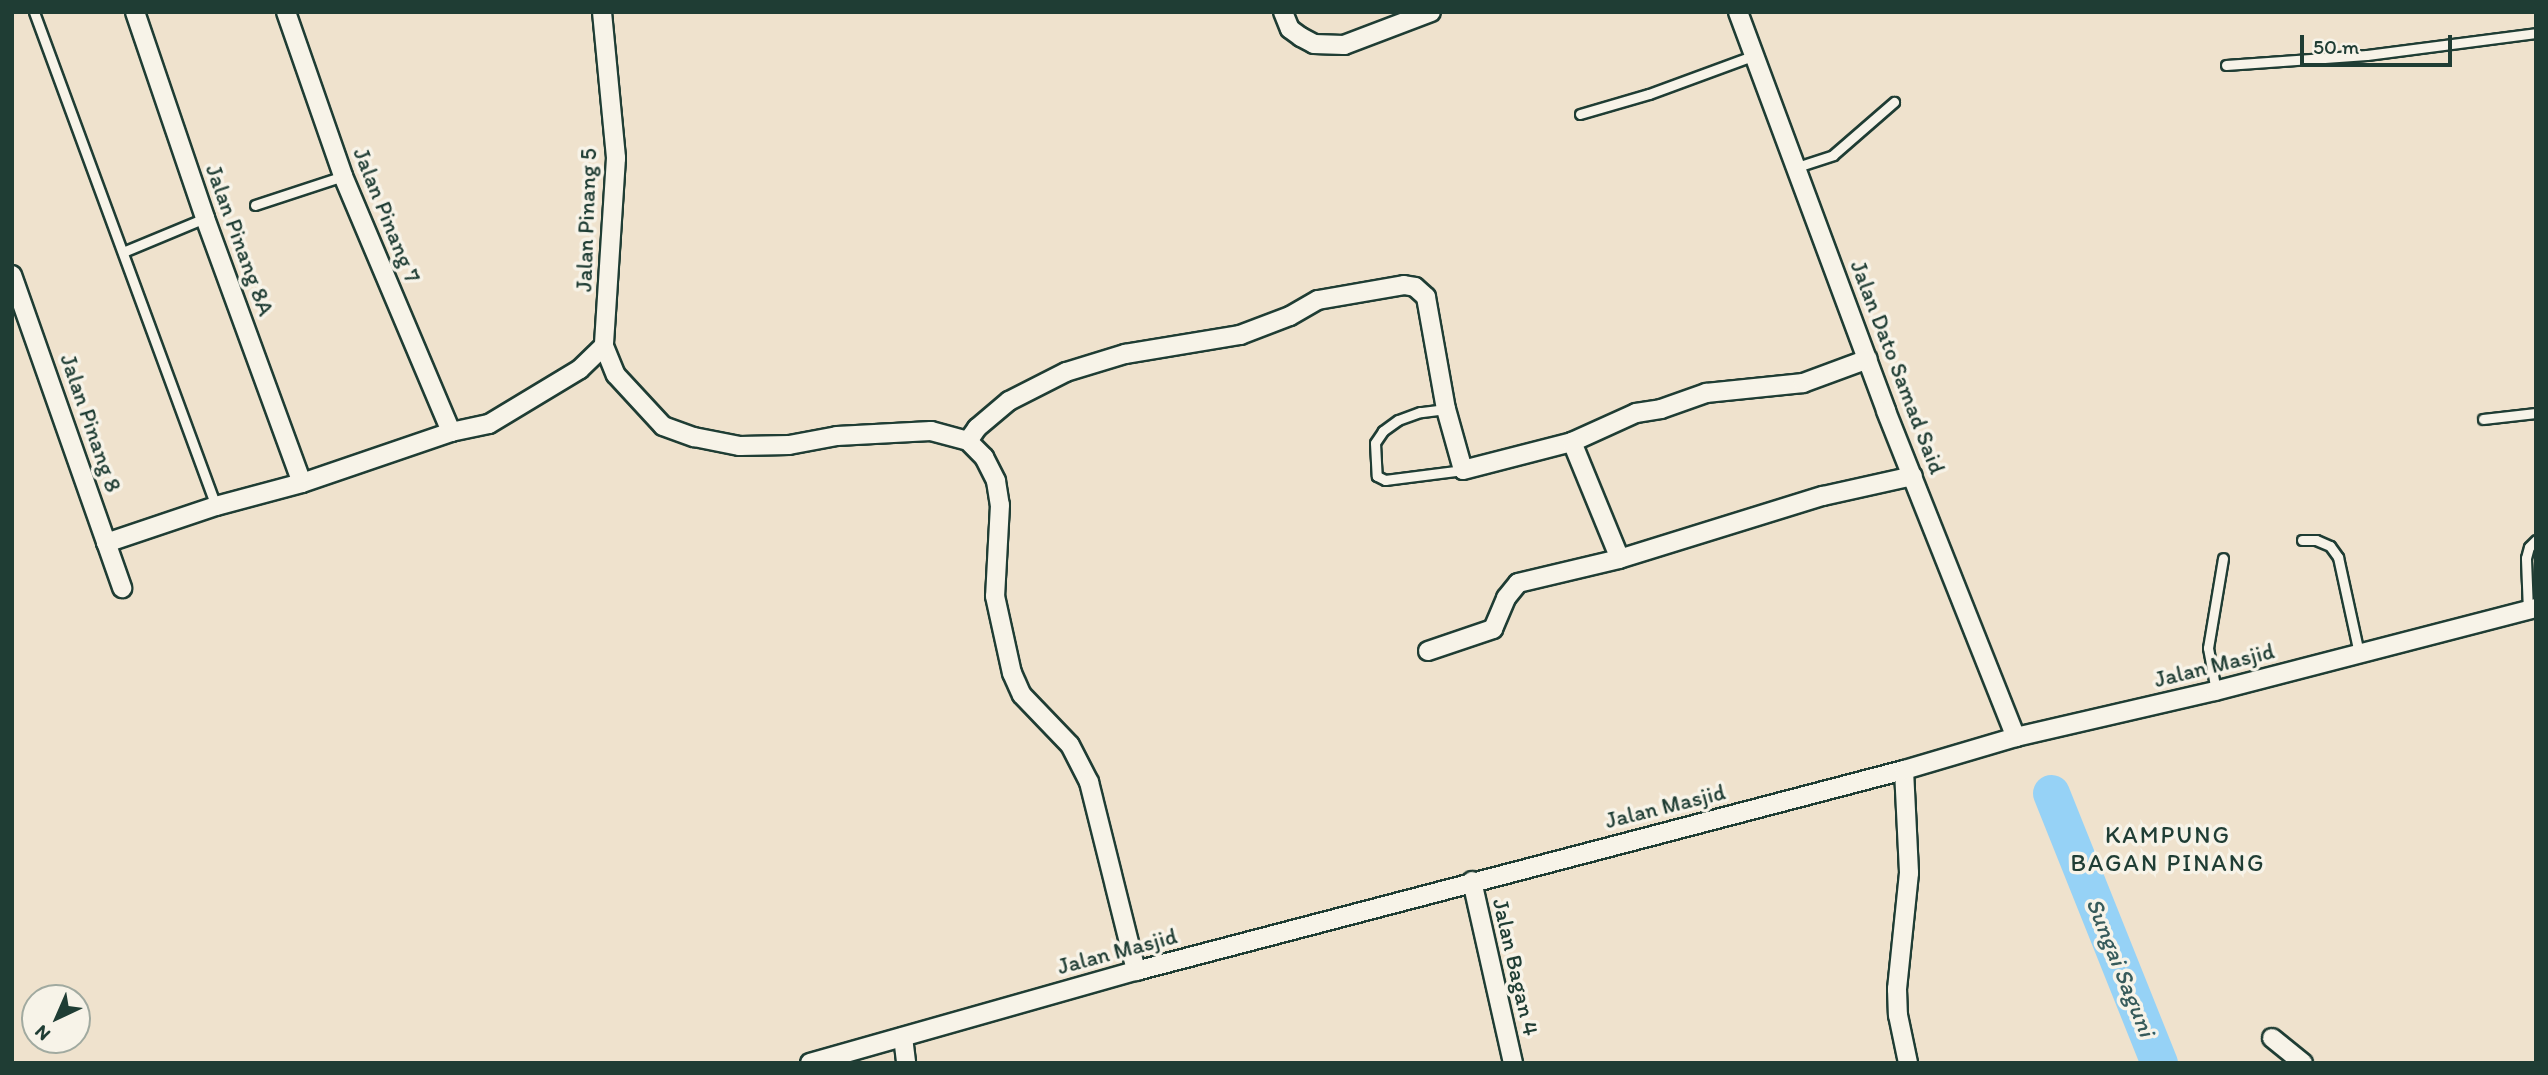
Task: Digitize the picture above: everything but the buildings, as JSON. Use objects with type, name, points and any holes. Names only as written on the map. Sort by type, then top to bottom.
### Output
[{"type":"street","name":"Jalan Pinang 8A","points":[[135,12],[205,218],[302,483]]},
{"type":"street","name":"Jalan Pinang 7","points":[[286,12],[343,176],[451,432]]},
{"type":"street","name":"Jalan Pinang 5","points":[[602,12],[616,158],[604,346]]},
{"type":"street","points":[[1283,12],[1290,29],[1314,44],[1344,44],[1431,12]]},
{"type":"street","name":"Jalan Dato Samad Said","points":[[1738,12],[1868,359],[2016,737]]},
{"type":"street","name":"Jalan Pinang 8","points":[[12,275],[122,588]]},
{"type":"street","points":[[968,440],[977,428],[1009,401],[1066,372],[1125,354],[1240,335],[1290,316],[1318,300],[1404,285],[1415,287],[1426,297],[1446,409],[1463,470],[1572,442],[1636,413],[1661,409],[1706,393],[1802,383],[1868,359]]},
{"type":"street","points":[[106,543],[216,506],[302,483],[451,432],[489,424],[523,406],[580,369],[604,346],[616,375],[663,426],[694,437],[740,446],[789,445],[837,436],[931,431],[968,440],[985,457],[998,493],[995,596],[1012,673],[1022,695],[1070,745],[1089,782],[1136,971]]},
{"type":"street","points":[[1572,442],[1620,559]]},
{"type":"street","points":[[1428,651],[1493,629],[1506,598],[1518,583],[1620,559],[1823,496],[1913,476]]},
{"type":"street","name":"Jalan Masjid","points":[[810,1063],[1136,971],[1904,770],[2016,737],[2216,691],[2532,610]]},
{"type":"street","points":[[1904,770],[1909,873],[1897,989],[1898,1015],[1908,1063]]},
{"type":"street","name":"Jalan Bagan 4","points":[[1472,881],[1513,1063]]},
{"type":"street","points":[[904,1037],[906,1063]]},
{"type":"street","points":[[2272,1038],[2303,1063]]},
{"type":"lane","points":[[34,12],[216,506]]},
{"type":"lane","points":[[2225,65],[2367,55],[2536,33]]},
{"type":"lane","points":[[1580,114],[1649,94],[1755,55]]},
{"type":"lane","points":[[1797,167],[1833,155],[1894,102]]},
{"type":"lane","points":[[254,205],[343,176]]},
{"type":"lane","points":[[123,252],[205,218]]},
{"type":"lane","points":[[1446,409],[1420,412],[1398,420],[1383,431],[1375,443],[1377,476],[1385,480],[1463,470]]},
{"type":"lane","points":[[2483,419],[2536,413]]},
{"type":"lane","points":[[2302,540],[2316,540],[2330,546],[2338,557],[2359,653]]},
{"type":"lane","points":[[2532,610],[2526,558],[2529,547],[2536,540]]},
{"type":"lane","points":[[2216,691],[2208,648],[2223,558]]},
{"type":"waterway","name":"Sungai Saguni","points":[[2051,793],[2159,1063]]},
{"type":"district","name":"KAMPUNG BAGAN PINANG","points":[[2168,849]]}]
